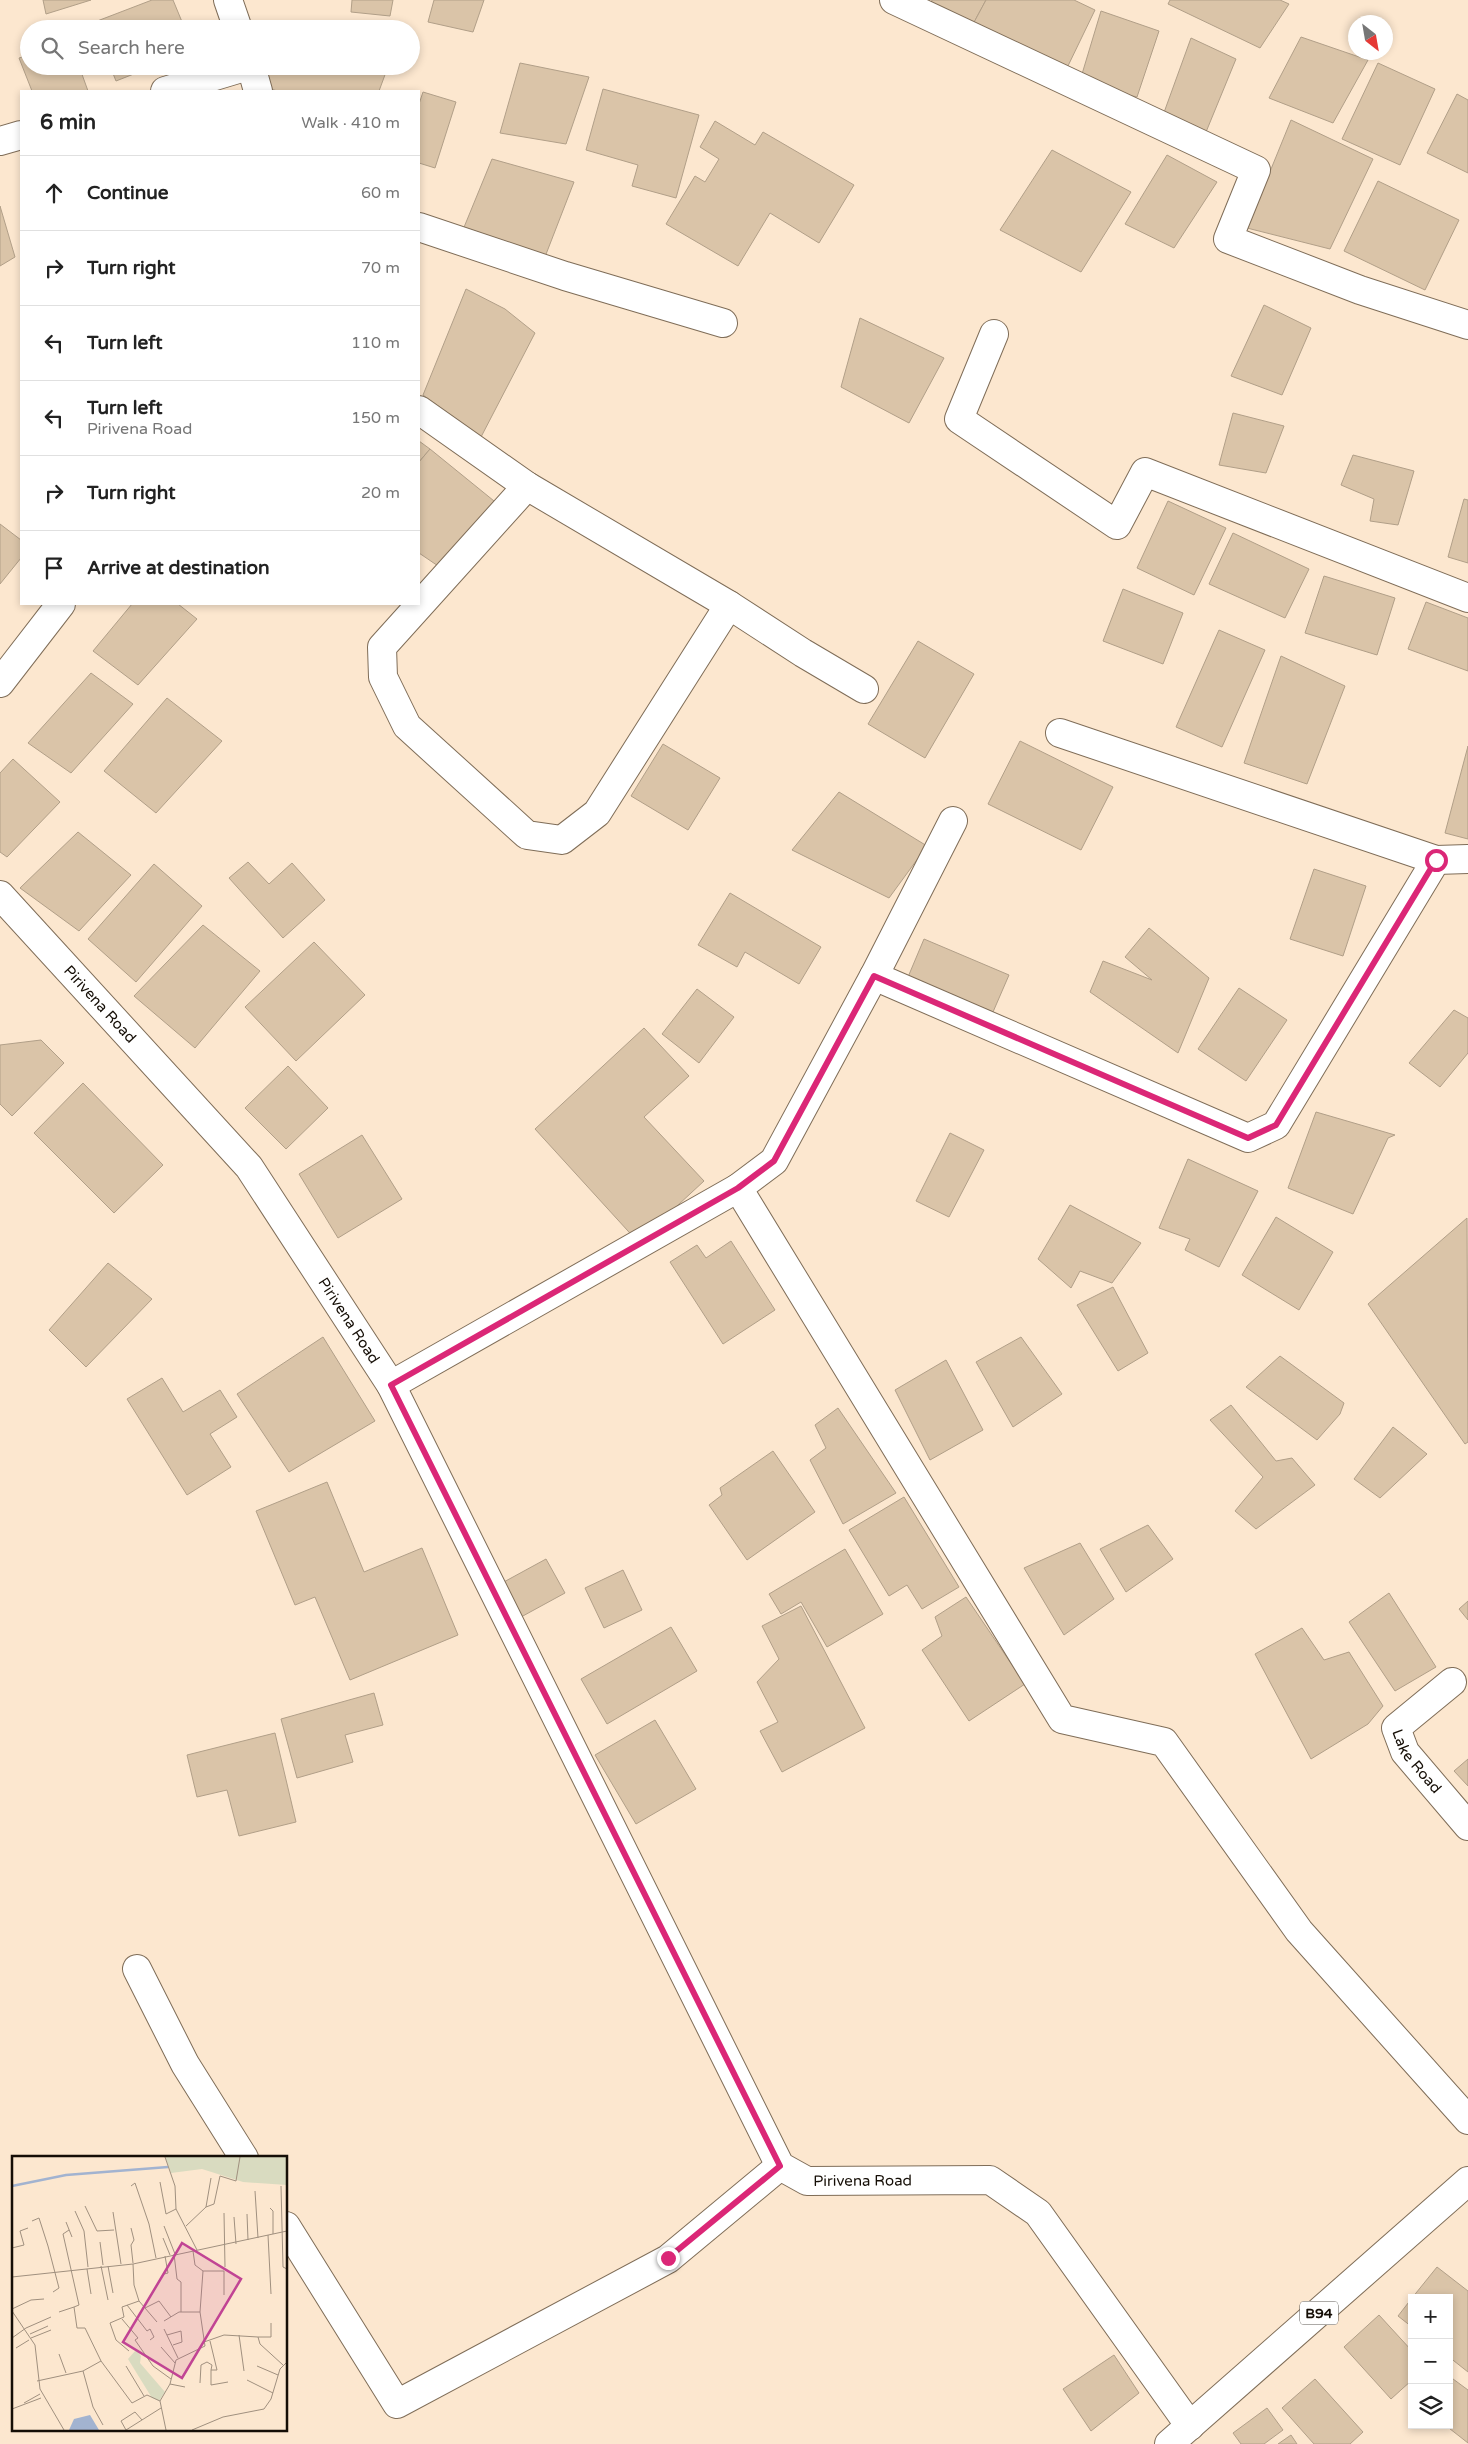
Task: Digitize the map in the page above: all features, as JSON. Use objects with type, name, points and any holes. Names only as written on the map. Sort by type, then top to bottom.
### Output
[{"type":"street","points":[[228,0],[235,20]]},
{"type":"street","points":[[894,0],[1256,170],[1228,239],[1360,290],[1468,324]]},
{"type":"street","points":[[168,90],[219,75]]},
{"type":"street","points":[[253,75],[258,90]]},
{"type":"street","points":[[0,141],[20,135]]},
{"type":"street","points":[[420,227],[565,276],[723,323]]},
{"type":"street","points":[[994,334],[958,419],[1117,525],[1145,472],[1468,598]]},
{"type":"street","points":[[420,411],[527,486],[729,605],[803,653],[864,689]]},
{"type":"street","points":[[420,605],[527,486]]},
{"type":"street","points":[[0,683],[59,605]]},
{"type":"street","points":[[420,605],[382,647],[383,677],[407,726],[527,835],[562,840],[597,813],[729,605]]},
{"type":"street","points":[[1060,733],[1436,860],[1468,860]]},
{"type":"street","points":[[391,1385],[738,1188],[774,1161],[874,976],[953,821]]},
{"type":"street","points":[[874,976],[1248,1138],[1276,1125],[1436,860]]},
{"type":"street","name":"Pirivena Road","points":[[0,895],[249,1167],[391,1385],[780,2166],[807,2181],[990,2180],[1038,2213],[1190,2426]]},
{"type":"street","points":[[738,1188],[1062,1719],[1164,1742],[1299,1932],[1468,2120]]},
{"type":"street","name":"Lake Road","points":[[1452,1682],[1396,1728],[1405,1752],[1468,1826]]},
{"type":"street","points":[[137,1969],[185,2064],[243,2156]]},
{"type":"street","points":[[288,2229],[398,2404],[668,2258],[780,2166]]},
{"type":"street","name":"B94","points":[[1168,2444],[1468,2181]]},
{"type":"building","points":[[43,0],[91,0],[46,14]]},
{"type":"building","points":[[152,0],[173,0],[181,20],[100,20]]},
{"type":"building","points":[[352,0],[393,0],[390,16],[351,12]]},
{"type":"building","points":[[434,0],[484,0],[473,32],[428,22]]},
{"type":"building","points":[[932,0],[986,0],[972,26],[928,9]]},
{"type":"building","points":[[986,0],[1074,0],[1095,10],[1066,70],[972,26]]},
{"type":"building","points":[[1170,0],[1280,0],[1289,4],[1260,48],[1168,4]]},
{"type":"building","points":[[1101,11],[1159,31],[1137,97],[1079,84]]},
{"type":"building","points":[[1301,37],[1348,53],[1348,60],[1368,60],[1333,123],[1269,98]]},
{"type":"building","points":[[1191,38],[1236,59],[1206,132],[1162,118]]},
{"type":"building","points":[[520,63],[589,77],[566,144],[500,133]]},
{"type":"building","points":[[1378,63],[1435,89],[1400,165],[1342,139]]},
{"type":"building","points":[[26,75],[82,75],[88,90],[32,90]]},
{"type":"building","points":[[114,75],[131,75],[116,81]]},
{"type":"building","points":[[267,75],[385,75],[379,90],[274,90],[261,85]]},
{"type":"building","points":[[603,89],[699,115],[676,198],[632,186],[638,165],[586,150]]},
{"type":"building","points":[[423,92],[456,102],[435,168],[420,163],[420,101]]},
{"type":"building","points":[[1457,94],[1468,100],[1468,173],[1427,153]]},
{"type":"building","points":[[1291,120],[1373,159],[1330,249],[1247,228]]},
{"type":"building","points":[[715,121],[755,145],[763,132],[854,185],[819,243],[770,213],[738,266],[666,224],[695,176],[705,182],[719,159],[700,147]]},
{"type":"building","points":[[1052,150],[1131,192],[1081,272],[1000,230]]},
{"type":"building","points":[[1167,155],[1217,182],[1174,248],[1125,224]]},
{"type":"building","points":[[492,159],[574,182],[543,262],[460,237]]},
{"type":"building","points":[[1378,181],[1459,220],[1425,290],[1344,251]]},
{"type":"building","points":[[0,206],[15,257],[0,266]]},
{"type":"building","points":[[466,289],[505,309],[535,333],[481,437],[423,395]]},
{"type":"building","points":[[1264,305],[1311,328],[1282,395],[1231,376]]},
{"type":"building","points":[[860,318],[944,358],[909,423],[841,387]]},
{"type":"building","points":[[1233,413],[1284,426],[1266,473],[1219,465]]},
{"type":"building","points":[[420,442],[430,449],[420,461]]},
{"type":"building","points":[[430,449],[499,505],[444,570],[420,554],[420,461]]},
{"type":"building","points":[[1353,455],[1414,471],[1398,525],[1370,521],[1374,499],[1341,485]]},
{"type":"building","points":[[1464,499],[1468,500],[1468,563],[1448,557]]},
{"type":"building","points":[[1168,501],[1226,528],[1194,595],[1137,568]]},
{"type":"building","points":[[0,524],[20,539],[20,559],[0,584]]},
{"type":"building","points":[[1233,533],[1309,569],[1285,618],[1209,584]]},
{"type":"building","points":[[1324,576],[1395,598],[1377,655],[1305,633]]},
{"type":"building","points":[[1123,589],[1183,613],[1163,664],[1103,641]]},
{"type":"building","points":[[1426,602],[1468,618],[1468,671],[1408,649]]},
{"type":"building","points":[[131,605],[179,605],[197,619],[138,685],[93,651]]},
{"type":"building","points":[[1219,630],[1265,650],[1222,747],[1176,727]]},
{"type":"building","points":[[918,641],[974,674],[925,758],[868,724]]},
{"type":"building","points":[[1281,656],[1345,686],[1307,784],[1244,763]]},
{"type":"building","points":[[91,673],[133,704],[71,773],[28,743]]},
{"type":"building","points":[[167,698],[222,741],[156,813],[104,771]]},
{"type":"building","points":[[1020,741],[1113,787],[1081,850],[988,804]]},
{"type":"building","points":[[663,744],[720,778],[688,830],[631,796]]},
{"type":"building","points":[[1468,746],[1468,839],[1445,833]]},
{"type":"building","points":[[13,759],[60,802],[7,857],[0,852],[0,773]]},
{"type":"building","points":[[839,792],[927,846],[889,898],[792,850]]},
{"type":"building","points":[[78,832],[131,875],[79,931],[20,888]]},
{"type":"building","points":[[248,862],[269,884],[292,863],[325,900],[283,938],[229,878]]},
{"type":"building","points":[[154,864],[202,906],[136,982],[88,939]]},
{"type":"building","points":[[1314,869],[1366,886],[1343,956],[1290,939]]},
{"type":"building","points":[[730,893],[821,947],[799,984],[745,952],[737,967],[698,945]]},
{"type":"building","points":[[203,925],[260,971],[195,1048],[134,996]]},
{"type":"building","points":[[1149,928],[1209,978],[1178,1053],[1090,992],[1103,961],[1152,980],[1125,957]]},
{"type":"building","points":[[924,939],[1009,975],[993,1012],[908,977]]},
{"type":"building","points":[[314,942],[365,995],[296,1061],[245,1007]]},
{"type":"building","points":[[1239,988],[1287,1020],[1246,1081],[1198,1049]]},
{"type":"building","points":[[697,989],[734,1017],[699,1063],[662,1034]]},
{"type":"building","points":[[1454,1010],[1468,1018],[1468,1053],[1440,1087],[1409,1063]]},
{"type":"building","points":[[644,1028],[689,1076],[644,1117],[704,1181],[638,1242],[535,1129]]},
{"type":"building","points":[[41,1040],[64,1063],[12,1116],[0,1104],[0,1045]]},
{"type":"building","points":[[288,1066],[328,1108],[286,1149],[245,1108]]},
{"type":"building","points":[[83,1083],[163,1165],[114,1213],[34,1133]]},
{"type":"building","points":[[1316,1112],[1395,1135],[1388,1138],[1353,1214],[1288,1188]]},
{"type":"building","points":[[950,1133],[984,1150],[949,1217],[916,1201]]},
{"type":"building","points":[[362,1135],[402,1199],[338,1238],[299,1174]]},
{"type":"building","points":[[1188,1159],[1258,1191],[1219,1267],[1185,1250],[1190,1239],[1159,1228]]},
{"type":"building","points":[[1070,1205],[1141,1243],[1112,1283],[1080,1271],[1071,1288],[1038,1259]]},
{"type":"building","points":[[1276,1217],[1333,1252],[1299,1310],[1242,1275]]},
{"type":"building","points":[[1467,1218],[1468,1442],[1465,1444],[1368,1304]]},
{"type":"building","points":[[731,1241],[775,1310],[723,1344],[670,1262],[697,1245],[706,1258]]},
{"type":"building","points":[[108,1263],[152,1299],[86,1367],[49,1330]]},
{"type":"building","points":[[1113,1287],[1148,1353],[1118,1371],[1077,1305]]},
{"type":"building","points":[[323,1337],[375,1421],[289,1472],[237,1394]]},
{"type":"building","points":[[1021,1337],[1062,1394],[1013,1427],[976,1362]]},
{"type":"building","points":[[1280,1356],[1344,1403],[1340,1414],[1317,1440],[1246,1387]]},
{"type":"building","points":[[946,1360],[983,1430],[930,1460],[895,1390]]},
{"type":"building","points":[[162,1378],[183,1412],[220,1390],[237,1417],[210,1434],[231,1467],[187,1495],[127,1399]]},
{"type":"building","points":[[1231,1405],[1276,1461],[1292,1458],[1315,1485],[1256,1529],[1235,1511],[1263,1477],[1210,1420]]},
{"type":"building","points":[[838,1408],[896,1493],[843,1524],[810,1460],[826,1448],[815,1425]]},
{"type":"building","points":[[1393,1427],[1427,1454],[1380,1498],[1354,1479]]},
{"type":"building","points":[[773,1451],[815,1512],[747,1560],[709,1505],[722,1495],[720,1488]]},
{"type":"building","points":[[327,1482],[364,1572],[422,1548],[458,1635],[350,1680],[315,1597],[295,1605],[256,1511]]},
{"type":"building","points":[[904,1497],[959,1587],[922,1609],[907,1585],[889,1596],[849,1530]]},
{"type":"building","points":[[1148,1525],[1173,1559],[1126,1592],[1100,1549]]},
{"type":"building","points":[[1080,1543],[1114,1599],[1064,1635],[1024,1568]]},
{"type":"building","points":[[845,1549],[883,1614],[827,1647],[801,1602],[781,1614],[769,1594]]},
{"type":"building","points":[[546,1559],[565,1593],[521,1617],[502,1583]]},
{"type":"building","points":[[623,1570],[642,1610],[604,1628],[585,1588]]},
{"type":"building","points":[[1389,1593],[1436,1667],[1395,1691],[1349,1622]]},
{"type":"building","points":[[966,1597],[1025,1684],[969,1721],[922,1650],[942,1636],[935,1617]]},
{"type":"building","points":[[1468,1601],[1468,1620],[1459,1609]]},
{"type":"building","points":[[801,1606],[865,1728],[782,1772],[760,1731],[778,1722],[757,1682],[779,1659],[762,1626]]},
{"type":"building","points":[[671,1627],[697,1671],[607,1724],[581,1679]]},
{"type":"building","points":[[1302,1628],[1324,1660],[1349,1652],[1383,1706],[1368,1724],[1311,1759],[1255,1654]]},
{"type":"building","points":[[374,1693],[383,1725],[345,1735],[353,1762],[297,1778],[281,1719]]},
{"type":"building","points":[[655,1720],[696,1789],[636,1824],[595,1755]]},
{"type":"building","points":[[275,1733],[296,1822],[239,1836],[227,1790],[197,1797],[187,1755]]},
{"type":"building","points":[[1468,1759],[1468,1786],[1454,1771]]},
{"type":"building","points":[[1437,2267],[1468,2291],[1468,2372],[1453,2360],[1453,2294],[1415,2294]]},
{"type":"building","points":[[1408,2303],[1408,2324],[1398,2316]]},
{"type":"building","points":[[1379,2315],[1408,2347],[1408,2384],[1391,2399],[1344,2347]]},
{"type":"building","points":[[1114,2355],[1139,2393],[1091,2431],[1063,2389]]},
{"type":"building","points":[[1315,2379],[1363,2432],[1350,2444],[1314,2444],[1282,2408]]},
{"type":"building","points":[[1453,2379],[1468,2390],[1468,2443],[1450,2429],[1453,2429]]},
{"type":"building","points":[[1267,2408],[1283,2430],[1264,2444],[1241,2444],[1233,2433]]},
{"type":"building","points":[[1291,2435],[1297,2444],[1278,2444]]},
{"type":"route","points":[[668,2258],[780,2166],[391,1385],[738,1188],[774,1161],[874,976],[1248,1138],[1276,1125],[1436,860]]}]
